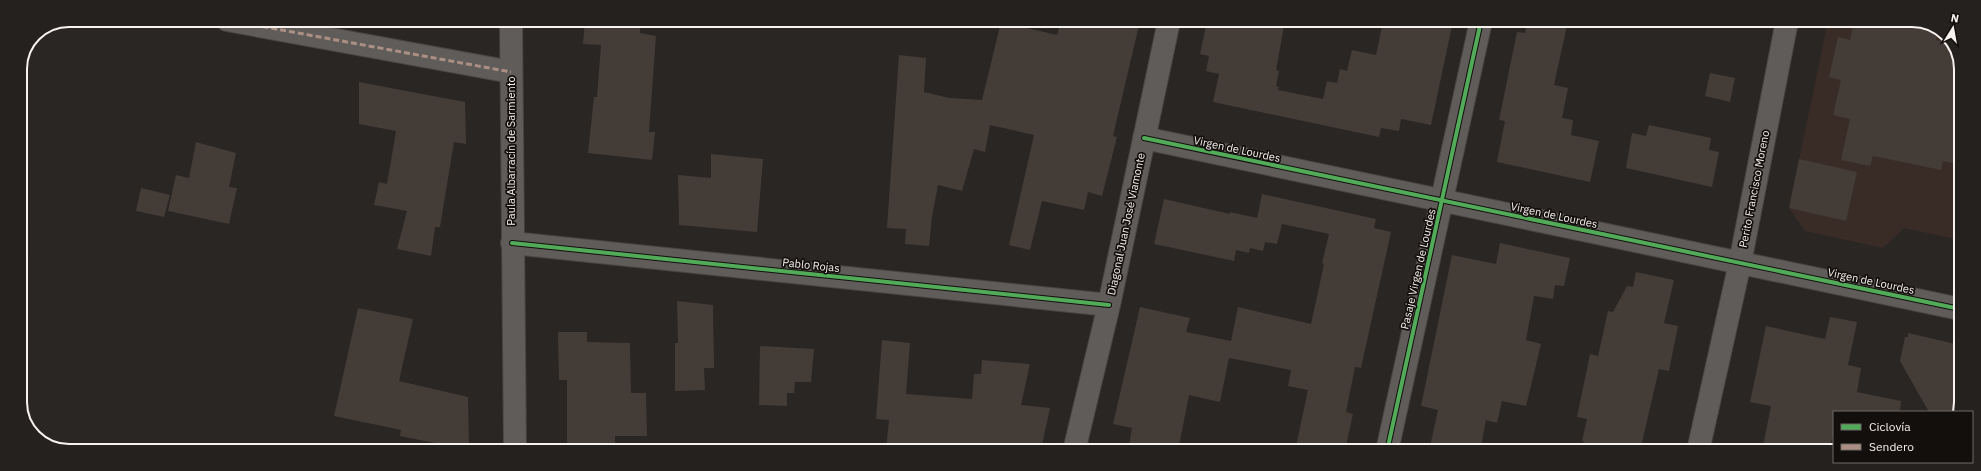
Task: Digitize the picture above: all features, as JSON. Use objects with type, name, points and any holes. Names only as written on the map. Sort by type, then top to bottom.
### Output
[{"type":"street","points":[[265,27],[511,72]]},
{"type":"street","name":"Paula Albarracín de Sarmiento","points":[[511,27],[515,444]]},
{"type":"street","name":"Diagonal Juan José Viamonte","points":[[1076,444],[1109,305],[1167,27]]},
{"type":"street","name":"Pasaje Virgen de Lourdes","points":[[1389,444],[1443,201],[1480,27]]},
{"type":"street","name":"Perito Francisco Moreno","points":[[1700,444],[1740,263],[1786,27]]},
{"type":"street","name":"Virgen de Lourdes","points":[[1144,138],[1954,308]]},
{"type":"street","name":"Pablo Rojas","points":[[512,243],[1109,305]]},
{"type":"shaded area","points":[[1827,27],[1912,27],[1926,29],[1933,33],[1933,48],[1948,48],[1954,66],[1954,239],[1904,228],[1883,248],[1805,231],[1789,208]]},
{"type":"building","points":[[584,27],[634,27],[640,28],[640,33],[656,36],[649,132],[655,132],[652,160],[588,153],[594,97],[597,97],[601,45],[583,44]]},
{"type":"building","points":[[1000,27],[1023,27],[1057,35],[1059,27],[1139,27],[1113,136],[1117,137],[1102,196],[1088,192],[1084,210],[1042,201],[1030,250],[1009,245],[1034,135],[990,125],[985,152],[974,149],[962,191],[938,185],[932,217],[929,246],[905,244],[906,229],[887,228],[899,55],[926,58],[924,92],[949,98],[982,100]]},
{"type":"building","points":[[1206,27],[1284,27],[1276,70],[1279,71],[1276,86],[1279,87],[1278,90],[1323,99],[1327,81],[1337,83],[1340,69],[1347,71],[1352,50],[1376,55],[1382,27],[1452,27],[1431,125],[1401,119],[1399,131],[1381,128],[1379,137],[1213,102],[1219,74],[1206,71],[1209,56],[1200,54]]},
{"type":"building","points":[[1526,27],[1567,27],[1554,85],[1568,88],[1562,118],[1573,120],[1571,135],[1599,141],[1590,182],[1497,162],[1505,121],[1499,120],[1517,32],[1525,33]]},
{"type":"building","points":[[1853,27],[1912,27],[1926,29],[1933,33],[1933,48],[1948,48],[1954,66],[1954,163],[1943,161],[1941,170],[1873,156],[1870,166],[1841,160],[1850,119],[1833,115],[1841,80],[1829,77],[1838,37],[1850,40]]},
{"type":"building","points":[[1710,73],[1735,78],[1730,102],[1705,96]]},
{"type":"building","points":[[359,82],[465,102],[466,144],[454,142],[440,227],[435,227],[431,256],[397,249],[407,211],[374,205],[379,182],[387,184],[396,131],[359,124]]},
{"type":"building","points":[[1649,125],[1711,138],[1709,150],[1719,152],[1712,187],[1626,168],[1632,133],[1646,136]]},
{"type":"building","points":[[196,142],[236,153],[229,187],[237,188],[229,224],[168,211],[176,175],[189,178]]},
{"type":"building","points":[[711,154],[763,159],[757,232],[679,225],[678,175],[711,178]]},
{"type":"building","points":[[1799,159],[1857,172],[1846,221],[1789,208]]},
{"type":"building","points":[[141,188],[170,195],[164,217],[136,211]]},
{"type":"building","points":[[1262,194],[1376,219],[1374,228],[1391,232],[1361,368],[1355,367],[1346,412],[1353,414],[1347,444],[1296,444],[1308,390],[1288,386],[1291,370],[1229,358],[1220,402],[1189,395],[1179,444],[1129,444],[1132,428],[1113,424],[1140,307],[1190,318],[1186,332],[1231,341],[1238,307],[1311,324],[1329,234],[1282,224],[1277,244],[1265,242],[1263,251],[1250,248],[1249,253],[1236,250],[1234,261],[1154,244],[1164,199],[1230,214],[1230,212],[1257,218]]},
{"type":"building","points":[[1500,243],[1570,258],[1564,286],[1555,285],[1553,299],[1534,296],[1526,340],[1541,344],[1526,406],[1502,401],[1497,423],[1486,420],[1481,444],[1431,444],[1438,410],[1421,406],[1452,255],[1496,264]]},
{"type":"building","points":[[1636,272],[1674,280],[1664,323],[1678,326],[1669,371],[1659,369],[1642,444],[1583,444],[1584,441],[1582,441],[1587,419],[1577,417],[1590,354],[1598,356],[1608,311],[1613,312],[1627,286],[1633,287]]},
{"type":"building","points":[[677,301],[713,305],[714,368],[704,368],[705,390],[675,391],[675,343],[678,343]]},
{"type":"building","points":[[358,308],[413,319],[399,381],[468,397],[469,444],[439,444],[400,436],[401,430],[334,416]]},
{"type":"building","points":[[1830,317],[1857,322],[1848,365],[1861,368],[1857,392],[1901,401],[1900,411],[1833,411],[1833,434],[1831,444],[1763,444],[1771,406],[1750,402],[1766,326],[1825,339]]},
{"type":"building","points":[[558,332],[587,332],[587,342],[630,343],[631,393],[646,393],[647,436],[615,436],[615,443],[567,444],[567,380],[559,380]]},
{"type":"building","points":[[1908,333],[1954,344],[1953,411],[1928,411],[1900,361],[1905,337],[1908,337]]},
{"type":"building","points":[[882,340],[910,343],[906,394],[972,399],[974,374],[981,374],[982,360],[1030,364],[1021,405],[1050,408],[1042,444],[887,444],[889,420],[876,419]]},
{"type":"building","points":[[760,346],[814,349],[811,382],[795,382],[794,393],[787,393],[787,406],[759,405]]},
{"type":"marked path","points":[[265,27],[511,72]]},
{"type":"cycle path","points":[[1389,444],[1480,27]]},
{"type":"cycle path","points":[[1144,138],[1954,308]]},
{"type":"cycle path","points":[[512,243],[1109,305]]}]
